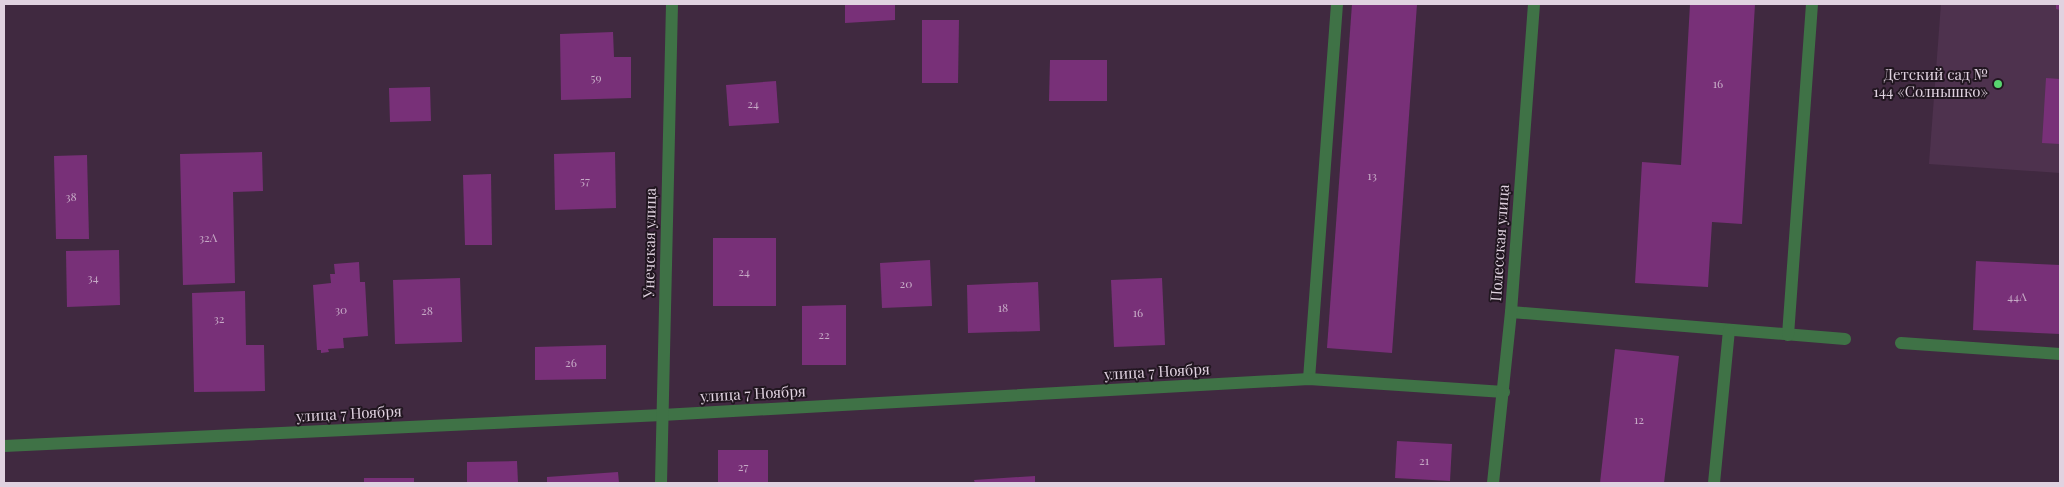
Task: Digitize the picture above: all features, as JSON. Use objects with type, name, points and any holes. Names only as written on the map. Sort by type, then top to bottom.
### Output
[{"type":"street","name":"Унечская улица","points":[[661,483],[672,4]]},
{"type":"street","points":[[1309,380],[1337,4]]},
{"type":"street","name":"Полесская улица","points":[[1493,483],[1511,312],[1534,4]]},
{"type":"street","points":[[1788,335],[1812,4]]},
{"type":"street","points":[[1511,312],[1845,339]]},
{"type":"street","points":[[1714,483],[1729,330]]},
{"type":"street","points":[[1901,343],[2060,354]]},
{"type":"street","name":"улица 7 Ноября","points":[[4,446],[662,415],[1309,380],[1504,392]]},
{"type":"shaded area","name":"Детский сад № 144 «Солнышко»","points":[[1941,4],[2060,4],[2060,173],[1929,164]]},
{"type":"building","points":[[845,4],[895,4],[895,20],[845,23]]},
{"type":"building","points":[[1352,4],[1417,4],[1392,353],[1327,348]]},
{"type":"building","points":[[1690,4],[1755,4],[1742,224],[1712,222],[1708,287],[1635,283],[1642,162],[1681,165]]},
{"type":"building","points":[[2056,4],[2060,4],[2060,10],[2056,9]]},
{"type":"building","points":[[922,20],[959,20],[958,83],[922,83]]},
{"type":"building","points":[[613,32],[614,57],[631,57],[631,98],[561,100],[560,34]]},
{"type":"building","points":[[1050,60],[1107,60],[1107,101],[1049,101]]},
{"type":"building","points":[[2046,78],[2060,79],[2060,144],[2042,143]]},
{"type":"building","points":[[776,81],[779,123],[729,126],[726,85]]},
{"type":"building","points":[[430,87],[431,121],[390,122],[389,88]]},
{"type":"building","points":[[262,152],[263,191],[233,192],[235,283],[183,285],[180,154]]},
{"type":"building","points":[[615,152],[616,208],[555,210],[554,154]]},
{"type":"building","points":[[87,155],[89,239],[56,239],[54,156]]},
{"type":"building","points":[[491,174],[492,245],[465,245],[463,175]]},
{"type":"building","points":[[713,238],[776,238],[776,306],[713,306]]},
{"type":"building","points":[[119,250],[120,305],[67,307],[66,251]]},
{"type":"building","points":[[930,260],[932,306],[882,308],[880,263]]},
{"type":"building","points":[[1976,261],[2060,265],[2060,334],[1973,330]]},
{"type":"building","points":[[359,262],[360,282],[365,282],[368,336],[343,338],[344,348],[328,349],[329,352],[321,353],[321,350],[317,350],[313,285],[331,283],[330,274],[335,274],[334,264]]},
{"type":"building","points":[[460,278],[462,342],[395,344],[393,280]]},
{"type":"building","points":[[1162,278],[1165,345],[1114,347],[1111,280]]},
{"type":"building","points":[[1038,282],[1040,331],[968,333],[967,285]]},
{"type":"building","points":[[245,291],[246,345],[264,345],[265,391],[194,392],[192,293]]},
{"type":"building","points":[[846,305],[846,365],[802,365],[802,306]]},
{"type":"building","points":[[606,345],[606,379],[535,380],[535,347]]},
{"type":"building","points":[[1615,349],[1679,356],[1664,483],[1600,483]]},
{"type":"building","points":[[1397,441],[1452,444],[1450,481],[1395,478]]},
{"type":"building","points":[[718,450],[768,450],[768,483],[718,483]]},
{"type":"building","points":[[517,461],[518,483],[467,483],[467,462]]},
{"type":"building","points":[[618,472],[619,483],[547,483],[547,477]]},
{"type":"building","points":[[1035,476],[1035,483],[975,483],[974,480]]},
{"type":"building","points":[[364,478],[414,478],[414,483],[364,483]]},
{"type":"place","name":"Детский сад № 144 «Солнышко»","points":[[1998,84]]}]
